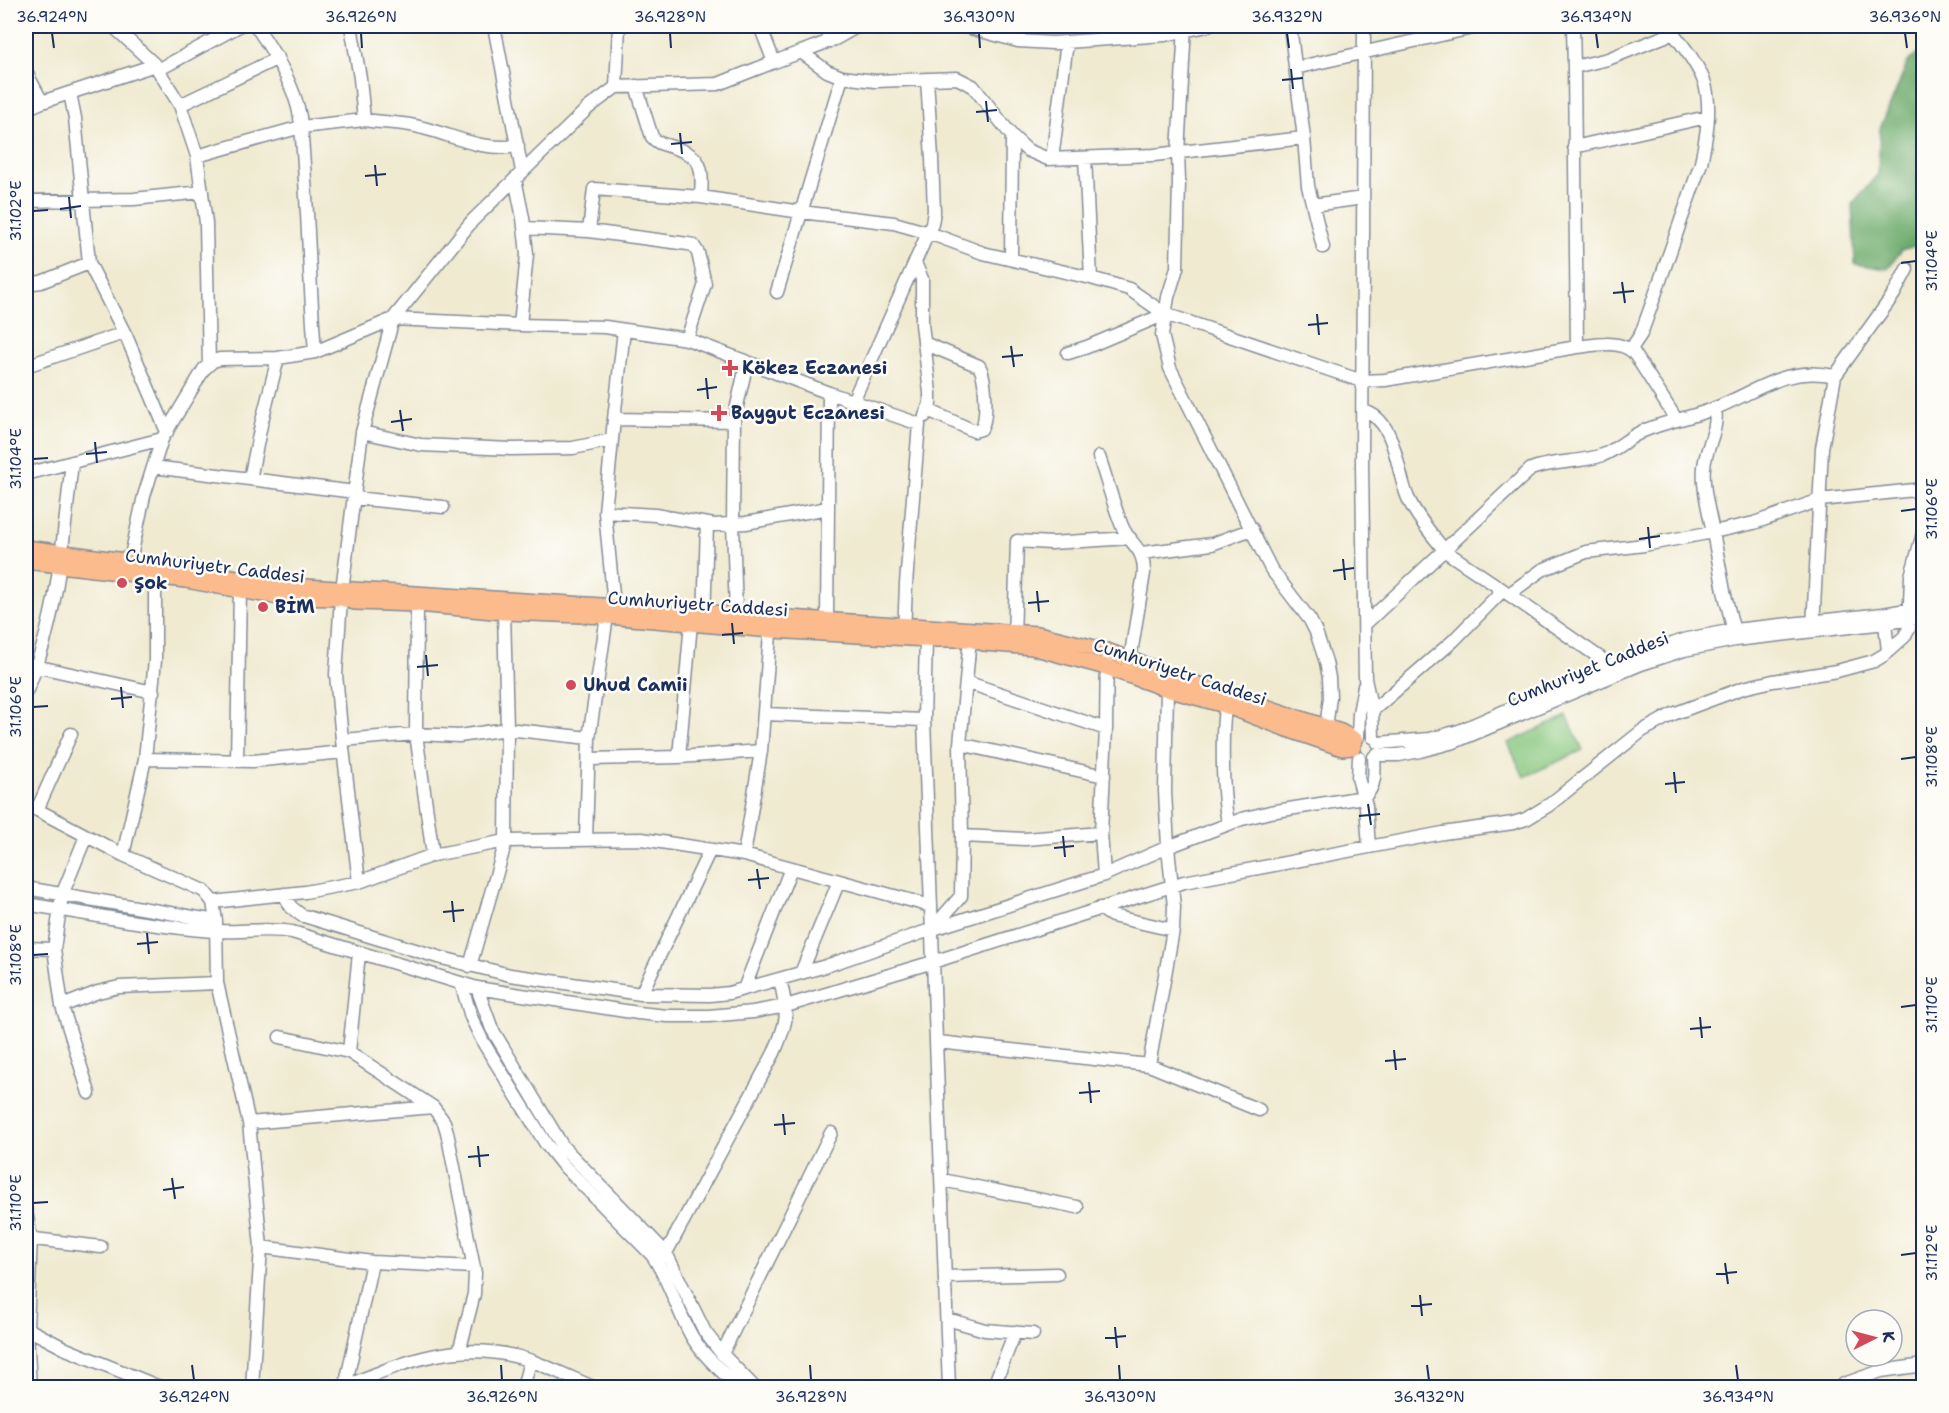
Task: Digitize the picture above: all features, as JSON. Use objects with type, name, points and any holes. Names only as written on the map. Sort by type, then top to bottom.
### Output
[{"type":"main road","points":[[26,548],[60,559]]},
{"type":"main road","points":[[26,561],[60,559],[342,594],[700,619],[736,614],[771,623],[827,620],[904,631],[1014,638],[1038,634],[1107,651],[1227,700],[1341,732],[1356,745]]},
{"type":"main road","name":"Cumhuriyetr Caddesi","points":[[155,571],[279,597],[342,594],[355,602],[417,604],[504,612],[611,611]]},
{"type":"main road","name":"Cumhuriyetr Caddesi","points":[[700,619],[904,631],[926,639],[970,639],[984,643],[1014,638],[1046,650],[1107,667],[1167,689],[1227,700],[1308,736],[1342,748],[1356,745]]},
{"type":"street","points":[[113,26],[156,68],[180,105],[197,156],[206,223],[209,364],[165,435],[144,496],[128,567]]},
{"type":"street","points":[[26,109],[70,93],[156,68],[239,26]]},
{"type":"street","points":[[256,26],[278,58],[299,113],[308,201],[315,352]]},
{"type":"street","points":[[351,26],[364,120]]},
{"type":"street","points":[[494,26],[518,146],[518,175],[527,254],[520,325]]},
{"type":"street","points":[[616,87],[619,26]]},
{"type":"street","points":[[760,26],[774,62]]},
{"type":"street","points":[[828,42],[829,26]]},
{"type":"street","points":[[359,882],[342,746],[336,674],[342,594],[362,432],[393,319],[472,221],[588,108],[616,87],[718,84],[828,42],[858,26]]},
{"type":"street","points":[[963,26],[1018,41],[1052,43],[1129,32],[1165,35],[1185,28],[1208,26]]},
{"type":"street","points":[[1290,26],[1308,186],[1323,247]]},
{"type":"street","points":[[1364,26],[1362,464],[1365,679],[1356,745],[1358,778],[1364,797],[1369,847]]},
{"type":"street","points":[[1295,68],[1481,26]]},
{"type":"street","points":[[1573,26],[1577,347]]},
{"type":"street","points":[[1185,28],[1178,153],[1176,268],[1162,335],[1170,368],[1271,569],[1310,620],[1322,646],[1329,678],[1330,697],[1326,728]]},
{"type":"street","points":[[1574,67],[1608,59],[1672,29],[1704,84],[1707,117],[1701,163],[1645,323],[1630,349]]},
{"type":"street","points":[[1052,159],[1067,42]]},
{"type":"street","points":[[801,52],[828,71],[842,77],[875,81],[957,78],[973,86],[1012,136],[1027,150],[1048,159],[1178,153],[1304,138]]},
{"type":"street","points":[[180,105],[278,58]]},
{"type":"street","points":[[26,72],[42,102]]},
{"type":"street","points":[[777,292],[842,77]]},
{"type":"street","points":[[853,401],[929,232],[934,211],[927,79]]},
{"type":"street","points":[[636,86],[652,137],[657,142],[688,153],[698,161],[702,170],[701,197]]},
{"type":"street","points":[[70,93],[75,118],[89,263],[124,333],[165,435]]},
{"type":"street","points":[[1574,147],[1707,117]]},
{"type":"street","points":[[197,156],[301,127],[364,120],[421,127],[478,146],[498,148],[518,146]]},
{"type":"street","points":[[1011,259],[1012,136]]},
{"type":"street","points":[[1085,158],[1091,278]]},
{"type":"street","points":[[588,231],[594,189],[701,197],[894,223],[929,232],[983,252],[1129,289],[1165,314],[1362,381],[1385,380],[1577,347],[1619,345],[1630,349],[1676,419]]},
{"type":"street","points":[[26,201],[134,199],[202,192]]},
{"type":"street","points":[[1313,206],[1363,198]]},
{"type":"street","points":[[524,228],[588,231],[688,244],[696,248],[704,278],[704,290],[687,339]]},
{"type":"street","points":[[26,284],[41,282],[89,263]]},
{"type":"street","points":[[904,631],[919,424],[928,410],[930,393],[924,343],[922,279],[915,263]]},
{"type":"street","points":[[1813,627],[1822,448],[1835,376],[1894,294],[1907,269]]},
{"type":"street","points":[[1068,353],[1165,314]]},
{"type":"street","points":[[209,364],[220,359],[278,358],[315,352],[393,319],[605,327],[687,339],[829,393],[919,424]]},
{"type":"street","points":[[586,840],[589,738],[611,611],[605,512],[624,330]]},
{"type":"street","points":[[26,366],[124,333]]},
{"type":"street","points":[[924,343],[979,366],[984,379],[984,421],[981,429],[974,431],[928,410]]},
{"type":"street","points":[[250,478],[278,358]]},
{"type":"street","points":[[736,614],[734,422],[747,362]]},
{"type":"street","points":[[1365,624],[1531,469],[1604,455],[1634,435],[1676,419],[1715,408],[1775,379],[1811,373],[1835,376]]},
{"type":"street","points":[[827,620],[829,393]]},
{"type":"street","points":[[1715,408],[1716,427],[1705,460],[1703,476],[1734,635]]},
{"type":"street","points":[[1363,411],[1372,414],[1381,423],[1396,455],[1409,500],[1445,551],[1603,660],[1610,671]]},
{"type":"street","points":[[614,419],[734,422]]},
{"type":"street","points":[[362,432],[421,446],[511,449],[573,448],[612,440]]},
{"type":"street","points":[[26,474],[165,435]]},
{"type":"street","points":[[1099,457],[1122,526],[1142,553],[1144,573],[1128,676]]},
{"type":"street","points":[[26,692],[31,665],[60,559],[72,462]]},
{"type":"street","points":[[153,466],[442,507]]},
{"type":"street","points":[[1372,711],[1506,592],[1542,570],[1586,552],[1644,545],[1754,523],[1820,500],[1923,489]]},
{"type":"street","points":[[605,512],[655,515],[707,524],[734,524],[828,508]]},
{"type":"street","points":[[679,757],[700,619],[707,524]]},
{"type":"street","points":[[1142,553],[1212,544],[1252,529]]},
{"type":"street","points":[[26,904],[59,910],[215,927],[280,930],[477,988],[667,1016],[730,1015],[786,1006],[933,962],[1173,885],[1526,819],[1549,805],[1642,731],[1673,714],[1743,688],[1837,671],[1874,661],[1888,651],[1906,633],[1910,614],[1911,576],[1923,530]]},
{"type":"street","points":[[1014,638],[1017,541],[1051,543],[1130,538]]},
{"type":"street","points":[[123,855],[145,759],[153,692],[155,571]]},
{"type":"street","points":[[237,761],[240,589]]},
{"type":"street","points":[[417,604],[416,734],[434,855]]},
{"type":"street","name":"Cumhuriyet Caddesi","points":[[1813,627],[1885,623],[1923,607]]},
{"type":"street","points":[[471,966],[506,841],[507,729],[504,612]]},
{"type":"street","name":"Cumhuriyet Caddesi","points":[[1375,748],[1458,731],[1687,639],[1813,627],[1910,614],[1923,617]]},
{"type":"street","points":[[744,855],[761,751],[771,623]]},
{"type":"street","points":[[1885,623],[1888,651]]},
{"type":"street","points":[[926,639],[924,720],[938,1042],[949,1388]]},
{"type":"street","points":[[933,929],[961,896],[960,744],[970,639]]},
{"type":"street","points":[[1104,875],[1101,833],[1107,651]]},
{"type":"street","points":[[31,665],[153,692]]},
{"type":"street","points":[[284,894],[291,907],[301,915],[471,966],[510,975],[641,994],[710,996],[801,973],[1104,875],[1229,824],[1270,812],[1364,797],[1372,788],[1374,781],[1375,748],[1372,711],[1365,679]]},
{"type":"street","points":[[966,682],[1106,729]]},
{"type":"street","points":[[1149,1065],[1173,930],[1173,885],[1168,847],[1166,791],[1167,689]]},
{"type":"street","points":[[1227,700],[1223,732],[1225,806],[1229,824]]},
{"type":"street","points":[[764,714],[924,720]]},
{"type":"street","points":[[145,759],[237,761],[416,734],[459,736],[507,729],[589,738]]},
{"type":"street","points":[[71,734],[31,807],[123,855],[204,891],[213,902],[217,983],[249,1123],[261,1247],[252,1388]]},
{"type":"street","points":[[1356,745],[1366,734],[1375,748]]},
{"type":"street","points":[[960,744],[1104,776]]},
{"type":"street","points":[[1356,745],[1366,760],[1375,748]]},
{"type":"street","points":[[589,759],[679,757],[761,751]]},
{"type":"street","points":[[962,836],[1025,839],[1101,833]]},
{"type":"street","points":[[86,836],[62,895],[54,949],[62,1006],[89,1093]]},
{"type":"street","points":[[213,902],[359,882],[434,855],[506,841],[642,839],[744,855],[932,906]]},
{"type":"street","points":[[641,994],[710,850]]},
{"type":"street","points":[[744,989],[791,868]]},
{"type":"street","points":[[801,973],[839,881]]},
{"type":"street","points":[[26,888],[215,927]]},
{"type":"street","points":[[1100,908],[1112,916],[1173,930]]},
{"type":"street","points":[[26,948],[54,949]]},
{"type":"street","points":[[350,1052],[359,953]]},
{"type":"street","points":[[661,1257],[774,1053],[786,1025],[786,1006],[780,979]]},
{"type":"street","points":[[62,1006],[98,992],[119,987],[217,983]]},
{"type":"street","points":[[461,983],[471,1017],[480,1036],[546,1144],[567,1169],[661,1257],[694,1340],[738,1388]]},
{"type":"street","points":[[477,988],[492,1029],[563,1147],[661,1257],[701,1326],[723,1354],[755,1388]]},
{"type":"street","points":[[280,1037],[350,1052],[433,1107],[444,1122],[476,1280],[459,1352]]},
{"type":"street","points":[[938,1042],[1149,1065],[1259,1110]]},
{"type":"street","points":[[249,1123],[433,1107]]},
{"type":"street","points":[[723,1354],[831,1133]]},
{"type":"street","points":[[942,1180],[1077,1207]]},
{"type":"street","points":[[26,1211],[28,1238],[26,1328],[30,1388]]},
{"type":"street","points":[[28,1238],[101,1247]]},
{"type":"street","points":[[261,1247],[372,1262],[474,1267]]},
{"type":"street","points":[[344,1387],[372,1262]]},
{"type":"street","points":[[946,1277],[1057,1274]]},
{"type":"street","points":[[947,1319],[985,1330],[1033,1334]]},
{"type":"street","points":[[26,1328],[66,1349],[162,1388]]},
{"type":"street","points":[[993,1388],[1015,1332]]},
{"type":"street","points":[[344,1387],[408,1361],[459,1352],[492,1353],[530,1361],[595,1388]]},
{"type":"street","points":[[523,1388],[530,1361]]},
{"type":"street","points":[[1839,1388],[1844,1384],[1881,1371],[1923,1365]]},
{"type":"green space","points":[[1923,48],[1924,170],[1919,175],[1920,197],[1923,201],[1923,243],[1902,250],[1887,269],[1855,264],[1852,204],[1878,174],[1880,129],[1908,62]]},
{"type":"green space","points":[[1567,716],[1583,750],[1524,777],[1508,743]]},
{"type":"place","name":"Kökez Eczanesi","points":[[730,368]]},
{"type":"place","name":"Baygut Eczanesi","points":[[719,413]]},
{"type":"place","name":"Şok","points":[[122,583]]},
{"type":"place","name":"BİM","points":[[263,607]]},
{"type":"place","name":"Uhud Camii","points":[[571,685]]}]
